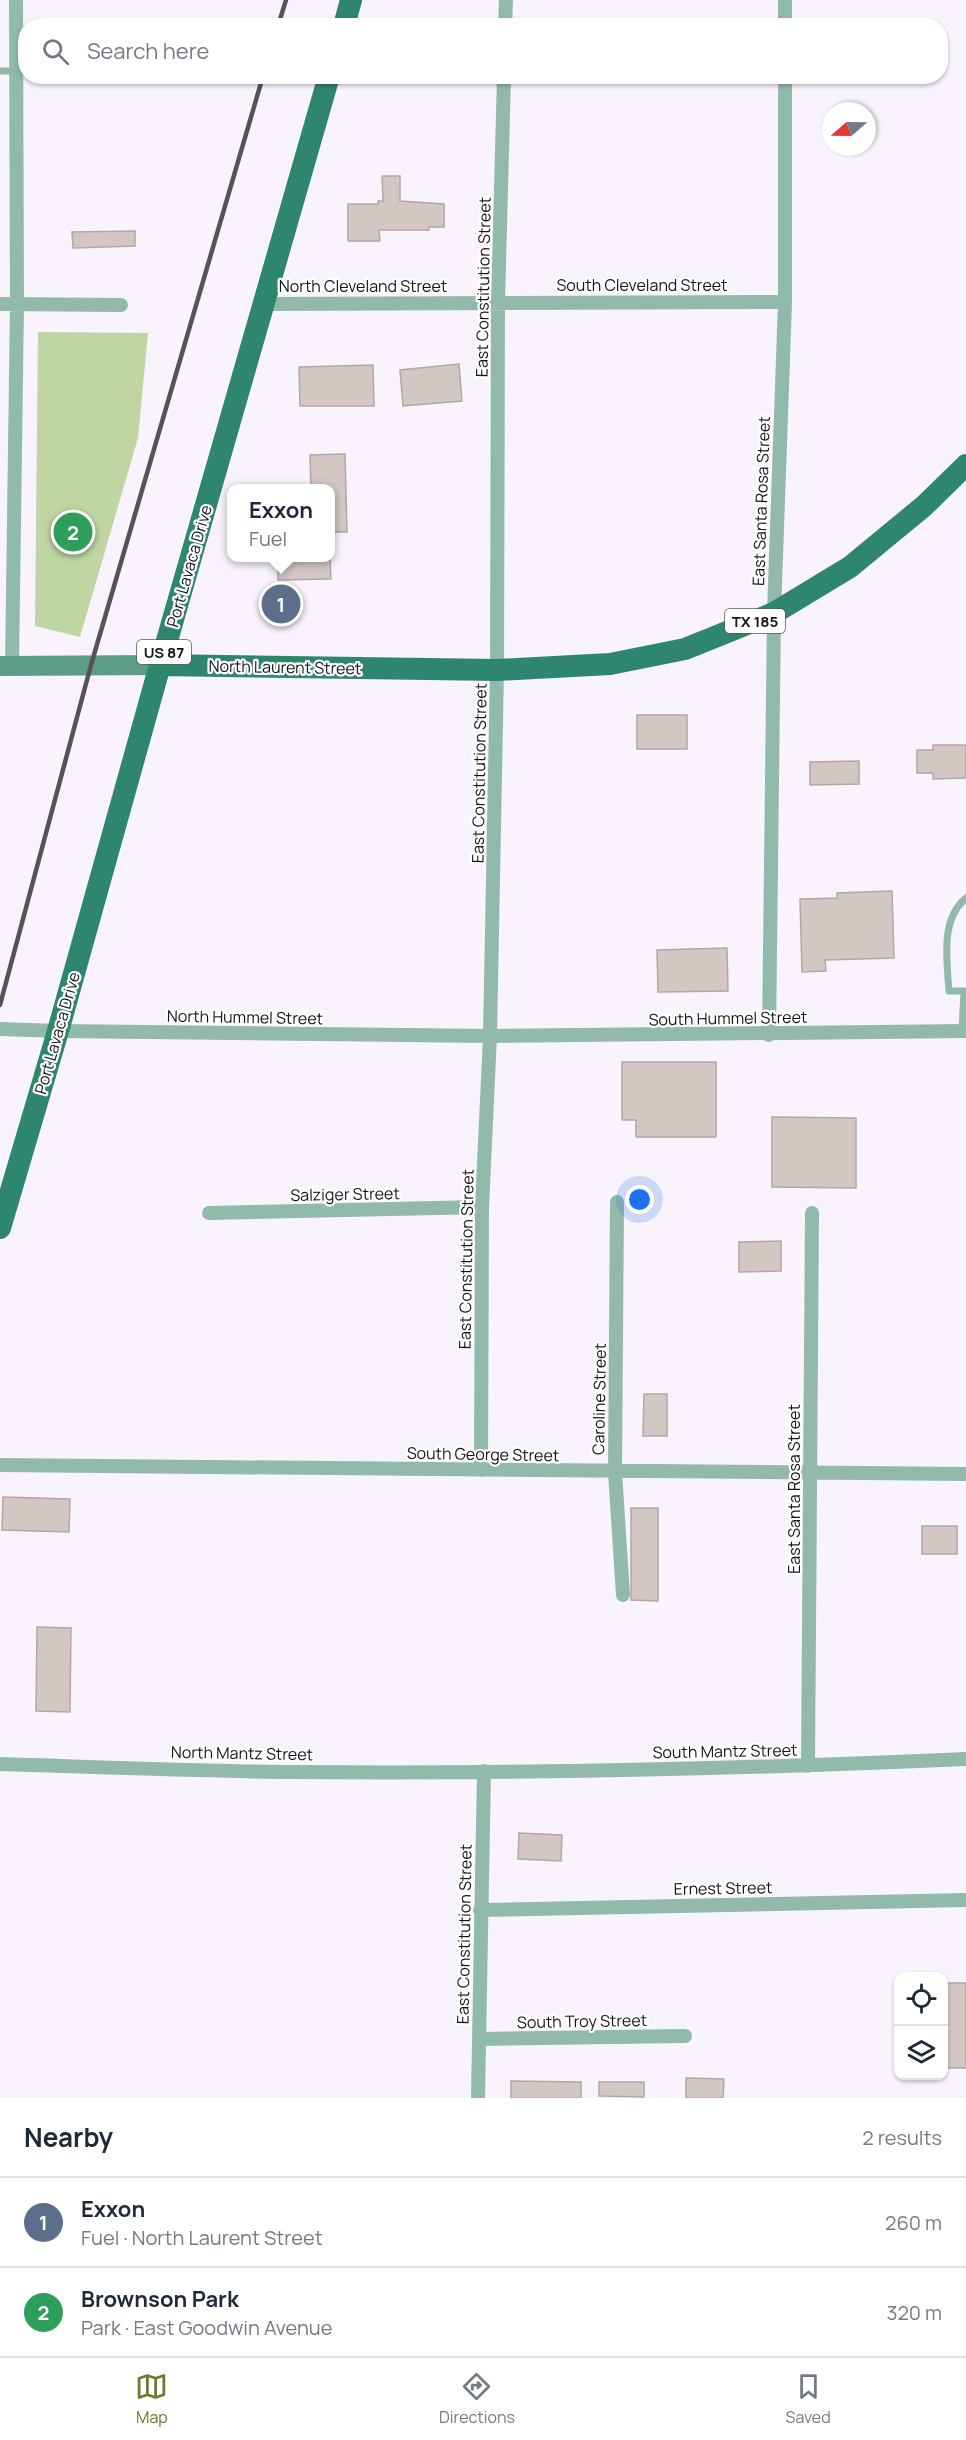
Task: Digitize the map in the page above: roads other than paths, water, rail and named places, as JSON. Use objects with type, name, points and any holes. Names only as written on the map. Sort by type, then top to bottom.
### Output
[{"type":"main road","points":[[346,18],[351,0]]},
{"type":"main road","name":"Port Lavaca Drive","points":[[0,1228],[327,84]]},
{"type":"main road","name":"TX 185","points":[[497,670],[620,662],[685,649],[774,613],[850,567],[924,506],[966,465]]},
{"type":"main road","name":"North Laurent Street","points":[[6,666],[160,665],[497,670]]},
{"type":"street","points":[[6,666],[17,304],[16,0]]},
{"type":"street","points":[[505,18],[506,0]]},
{"type":"street","points":[[785,0],[785,18]]},
{"type":"street","name":"East Constitution Street","points":[[481,1470],[482,1207],[490,1036],[497,670],[498,302],[504,84]]},
{"type":"street","name":"East Santa Rosa Street","points":[[769,1035],[774,613],[785,302],[785,84]]},
{"type":"street","name":"North Cleveland Street","points":[[264,303],[498,302]]},
{"type":"street","name":"South Cleveland Street","points":[[498,302],[785,302]]},
{"type":"street","points":[[0,304],[121,305]]},
{"type":"street","name":"North Hummel Street","points":[[0,1029],[490,1036]]},
{"type":"street","name":"South Hummel Street","points":[[490,1036],[769,1035],[964,1031]]},
{"type":"street","name":"Caroline Street","points":[[617,1202],[615,1472],[623,1595]]},
{"type":"street","name":"Salziger Street","points":[[209,1213],[482,1207]]},
{"type":"street","name":"East Santa Rosa Street","points":[[808,1766],[812,1213]]},
{"type":"street","name":"South George Street","points":[[0,1465],[966,1474]]},
{"type":"street","name":"South Mantz Street","points":[[484,1772],[808,1766],[966,1759]]},
{"type":"street","name":"North Mantz Street","points":[[0,1764],[290,1772],[484,1772]]},
{"type":"street","name":"East Constitution Street","points":[[478,2098],[484,1772]]},
{"type":"street","name":"Ernest Street","points":[[480,1910],[966,1900]]},
{"type":"street","name":"South Troy Street","points":[[479,2039],[685,2036]]},
{"type":"lane","points":[[0,71],[16,71]]},
{"type":"lane","points":[[964,1031],[965,991],[949,991],[946,941],[955,906],[966,898]]},
{"type":"railway","points":[[280,18],[286,0]]},
{"type":"railway","points":[[0,1005],[91,665],[261,84]]},
{"type":"place","name":"Brownson Park","points":[[73,532]]},
{"type":"place","name":"Exxon","points":[[281,604]]}]
